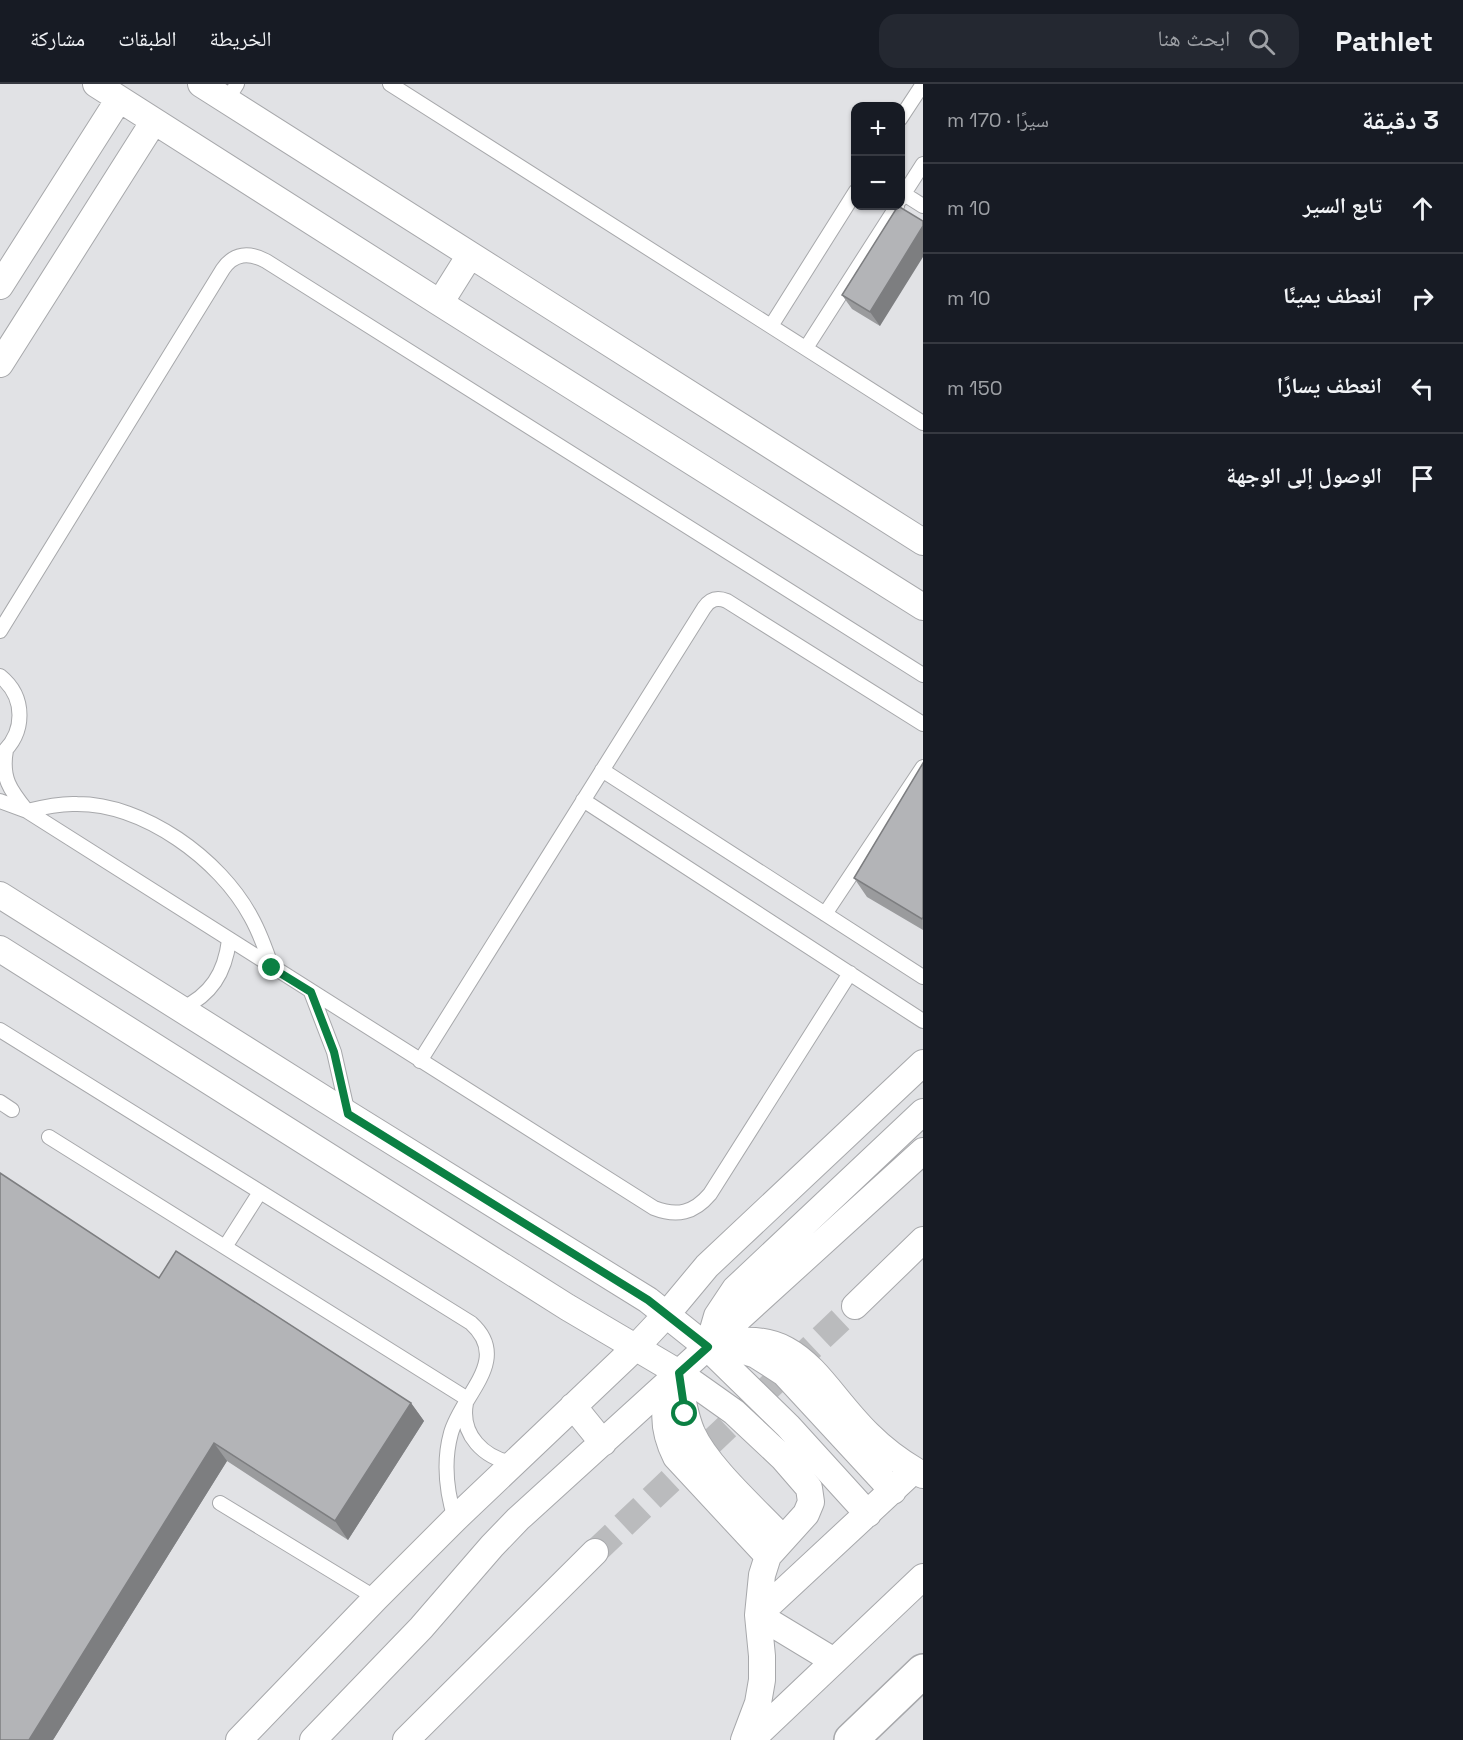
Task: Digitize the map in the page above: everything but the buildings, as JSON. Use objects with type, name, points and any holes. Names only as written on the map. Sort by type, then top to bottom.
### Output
[{"type":"main road","points":[[851,1740],[923,1671]]},
{"type":"street","points":[[96,84],[923,607]]},
{"type":"street","points":[[201,84],[232,92],[470,255],[923,542]]},
{"type":"street","points":[[0,285],[119,99]]},
{"type":"street","points":[[0,364],[154,121]]},
{"type":"street","points":[[440,303],[470,255]]},
{"type":"street","points":[[0,895],[348,1114],[594,1265],[667,1314],[708,1347],[788,1426],[868,1514]]},
{"type":"street","points":[[0,949],[537,1288],[679,1373],[759,1434],[809,1488],[811,1502],[810,1508],[775,1547],[758,1595],[762,1680],[758,1703],[744,1740]]},
{"type":"street","points":[[239,1740],[455,1519],[636,1347],[707,1266],[923,1063]]},
{"type":"street","points":[[708,1347],[717,1316],[735,1289],[923,1112]]},
{"type":"street","points":[[313,1740],[421,1628],[492,1546],[525,1513],[923,1152]]},
{"type":"street","points":[[855,1306],[923,1240]]},
{"type":"street","points":[[708,1347],[725,1342],[759,1342],[791,1353],[806,1362],[818,1374],[867,1433],[897,1459],[919,1473],[893,1491],[758,1615]]},
{"type":"street","points":[[708,1347],[741,1350],[771,1363],[784,1373],[893,1491]]},
{"type":"street","points":[[679,1373],[669,1393],[665,1415],[666,1430],[673,1450],[686,1468],[775,1547]]},
{"type":"street","points":[[573,1406],[603,1443]]},
{"type":"street","points":[[406,1740],[594,1552]]},
{"type":"street","points":[[751,1740],[923,1577]]},
{"type":"street","points":[[758,1615],[834,1661]]},
{"type":"lane","points":[[390,84],[923,423]]},
{"type":"lane","points":[[905,111],[923,84]]},
{"type":"lane","points":[[905,192],[923,164]]},
{"type":"lane","points":[[771,326],[851,197]]},
{"type":"lane","points":[[905,201],[923,206]]},
{"type":"lane","points":[[806,348],[894,210]]},
{"type":"lane","points":[[0,631],[223,269],[236,256],[245,254],[266,261],[923,675]]},
{"type":"lane","points":[[420,1061],[707,603],[717,599],[728,601],[923,724]]},
{"type":"lane","points":[[0,676],[10,685],[20,706],[18,730],[3,752],[7,782],[12,793],[27,811]]},
{"type":"lane","points":[[825,914],[923,767]]},
{"type":"lane","points":[[602,770],[923,977]]},
{"type":"lane","points":[[583,800],[923,1021]]},
{"type":"lane","points":[[0,801],[27,811],[654,1208],[675,1214],[695,1209],[710,1194],[850,973]]},
{"type":"lane","points":[[27,811],[51,805],[102,806],[126,812],[149,822],[171,836],[216,870],[234,892],[250,915],[263,941],[272,968]]},
{"type":"lane","points":[[181,1009],[206,994],[216,982],[225,962],[229,940]]},
{"type":"lane","points":[[311,992],[334,1052],[348,1114]]},
{"type":"lane","points":[[0,1030],[479,1330],[487,1348],[488,1358],[481,1377],[458,1414],[447,1448],[447,1484],[455,1519]]},
{"type":"lane","points":[[49,1137],[466,1398]]},
{"type":"lane","points":[[225,1247],[260,1192]]},
{"type":"lane","points":[[466,1398],[465,1421],[474,1442],[491,1457],[513,1463]]},
{"type":"lane","points":[[220,1503],[376,1598]]},
{"type":"tunnel","points":[[595,1552],[855,1306]]},
{"type":"route","points":[[272,968],[311,992],[334,1052],[348,1114],[594,1265],[648,1300],[708,1347],[679,1373],[685,1414]]}]
